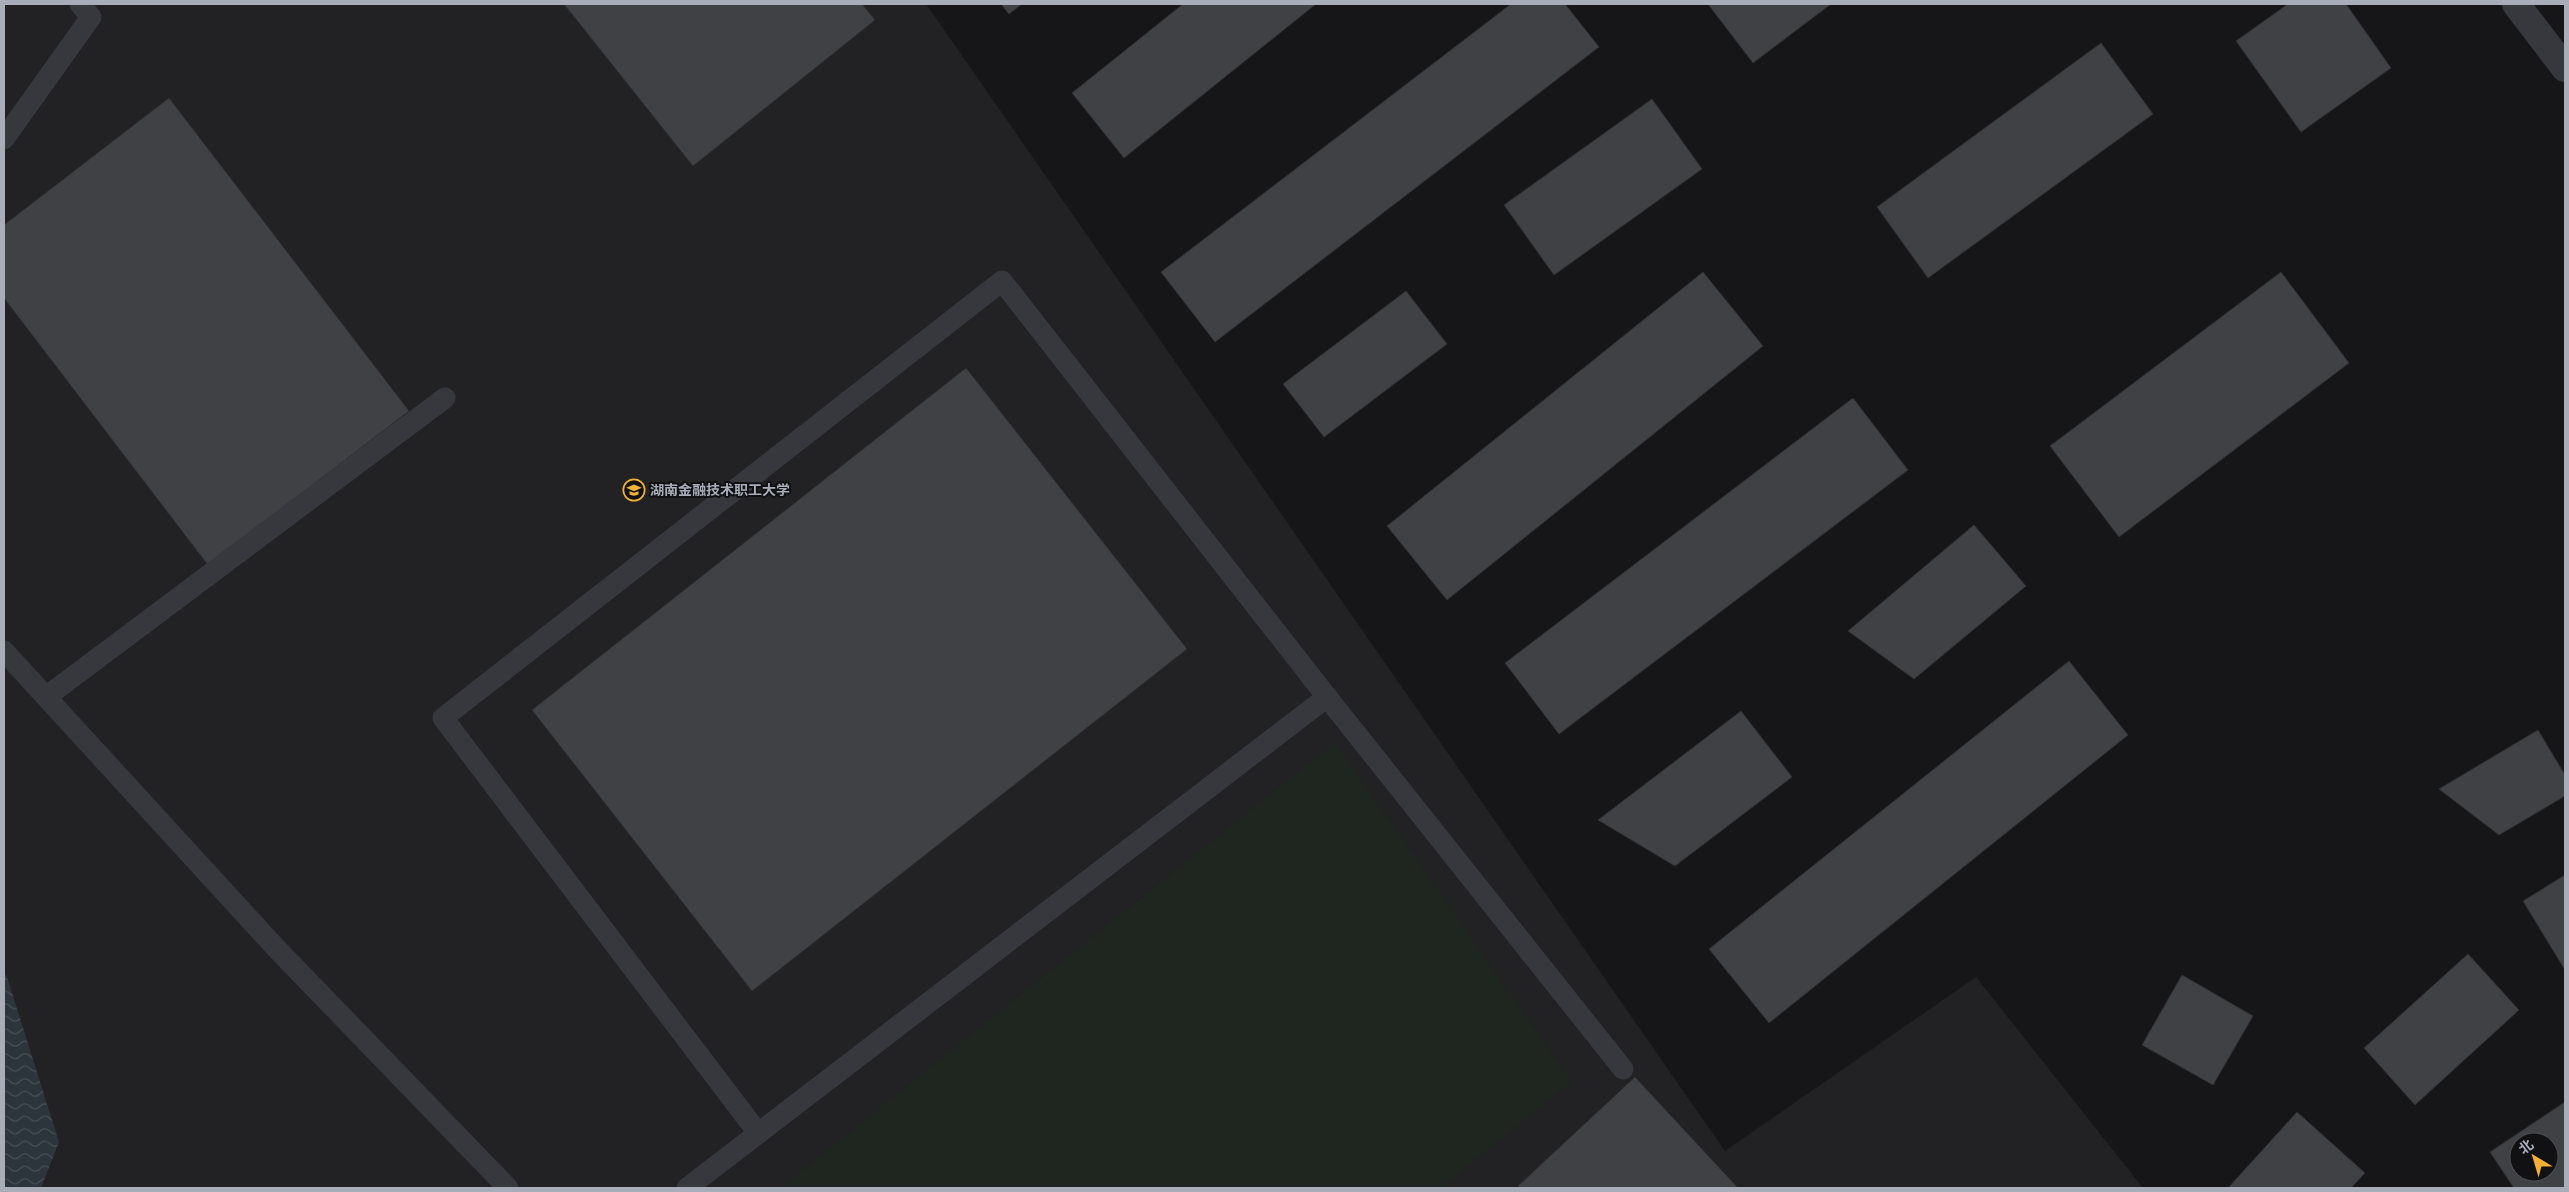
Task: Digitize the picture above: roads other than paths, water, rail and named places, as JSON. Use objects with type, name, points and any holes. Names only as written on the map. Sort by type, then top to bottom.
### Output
[{"type":"street","points":[[2516,4],[2565,68]]},
{"type":"lane","points":[[4,139],[91,17],[80,4]]},
{"type":"lane","points":[[758,1133],[443,718],[1002,281],[1327,697],[1623,1069]]},
{"type":"lane","points":[[46,697],[445,398]]},
{"type":"lane","points":[[4,651],[275,947],[508,1188]]},
{"type":"lane","points":[[687,1188],[1327,697]]},
{"type":"water","points":[[4,973],[7,977],[59,1142],[41,1188],[4,1188]]},
{"type":"place","name":"湖南金融技术职工大学","points":[[634,490]]}]
